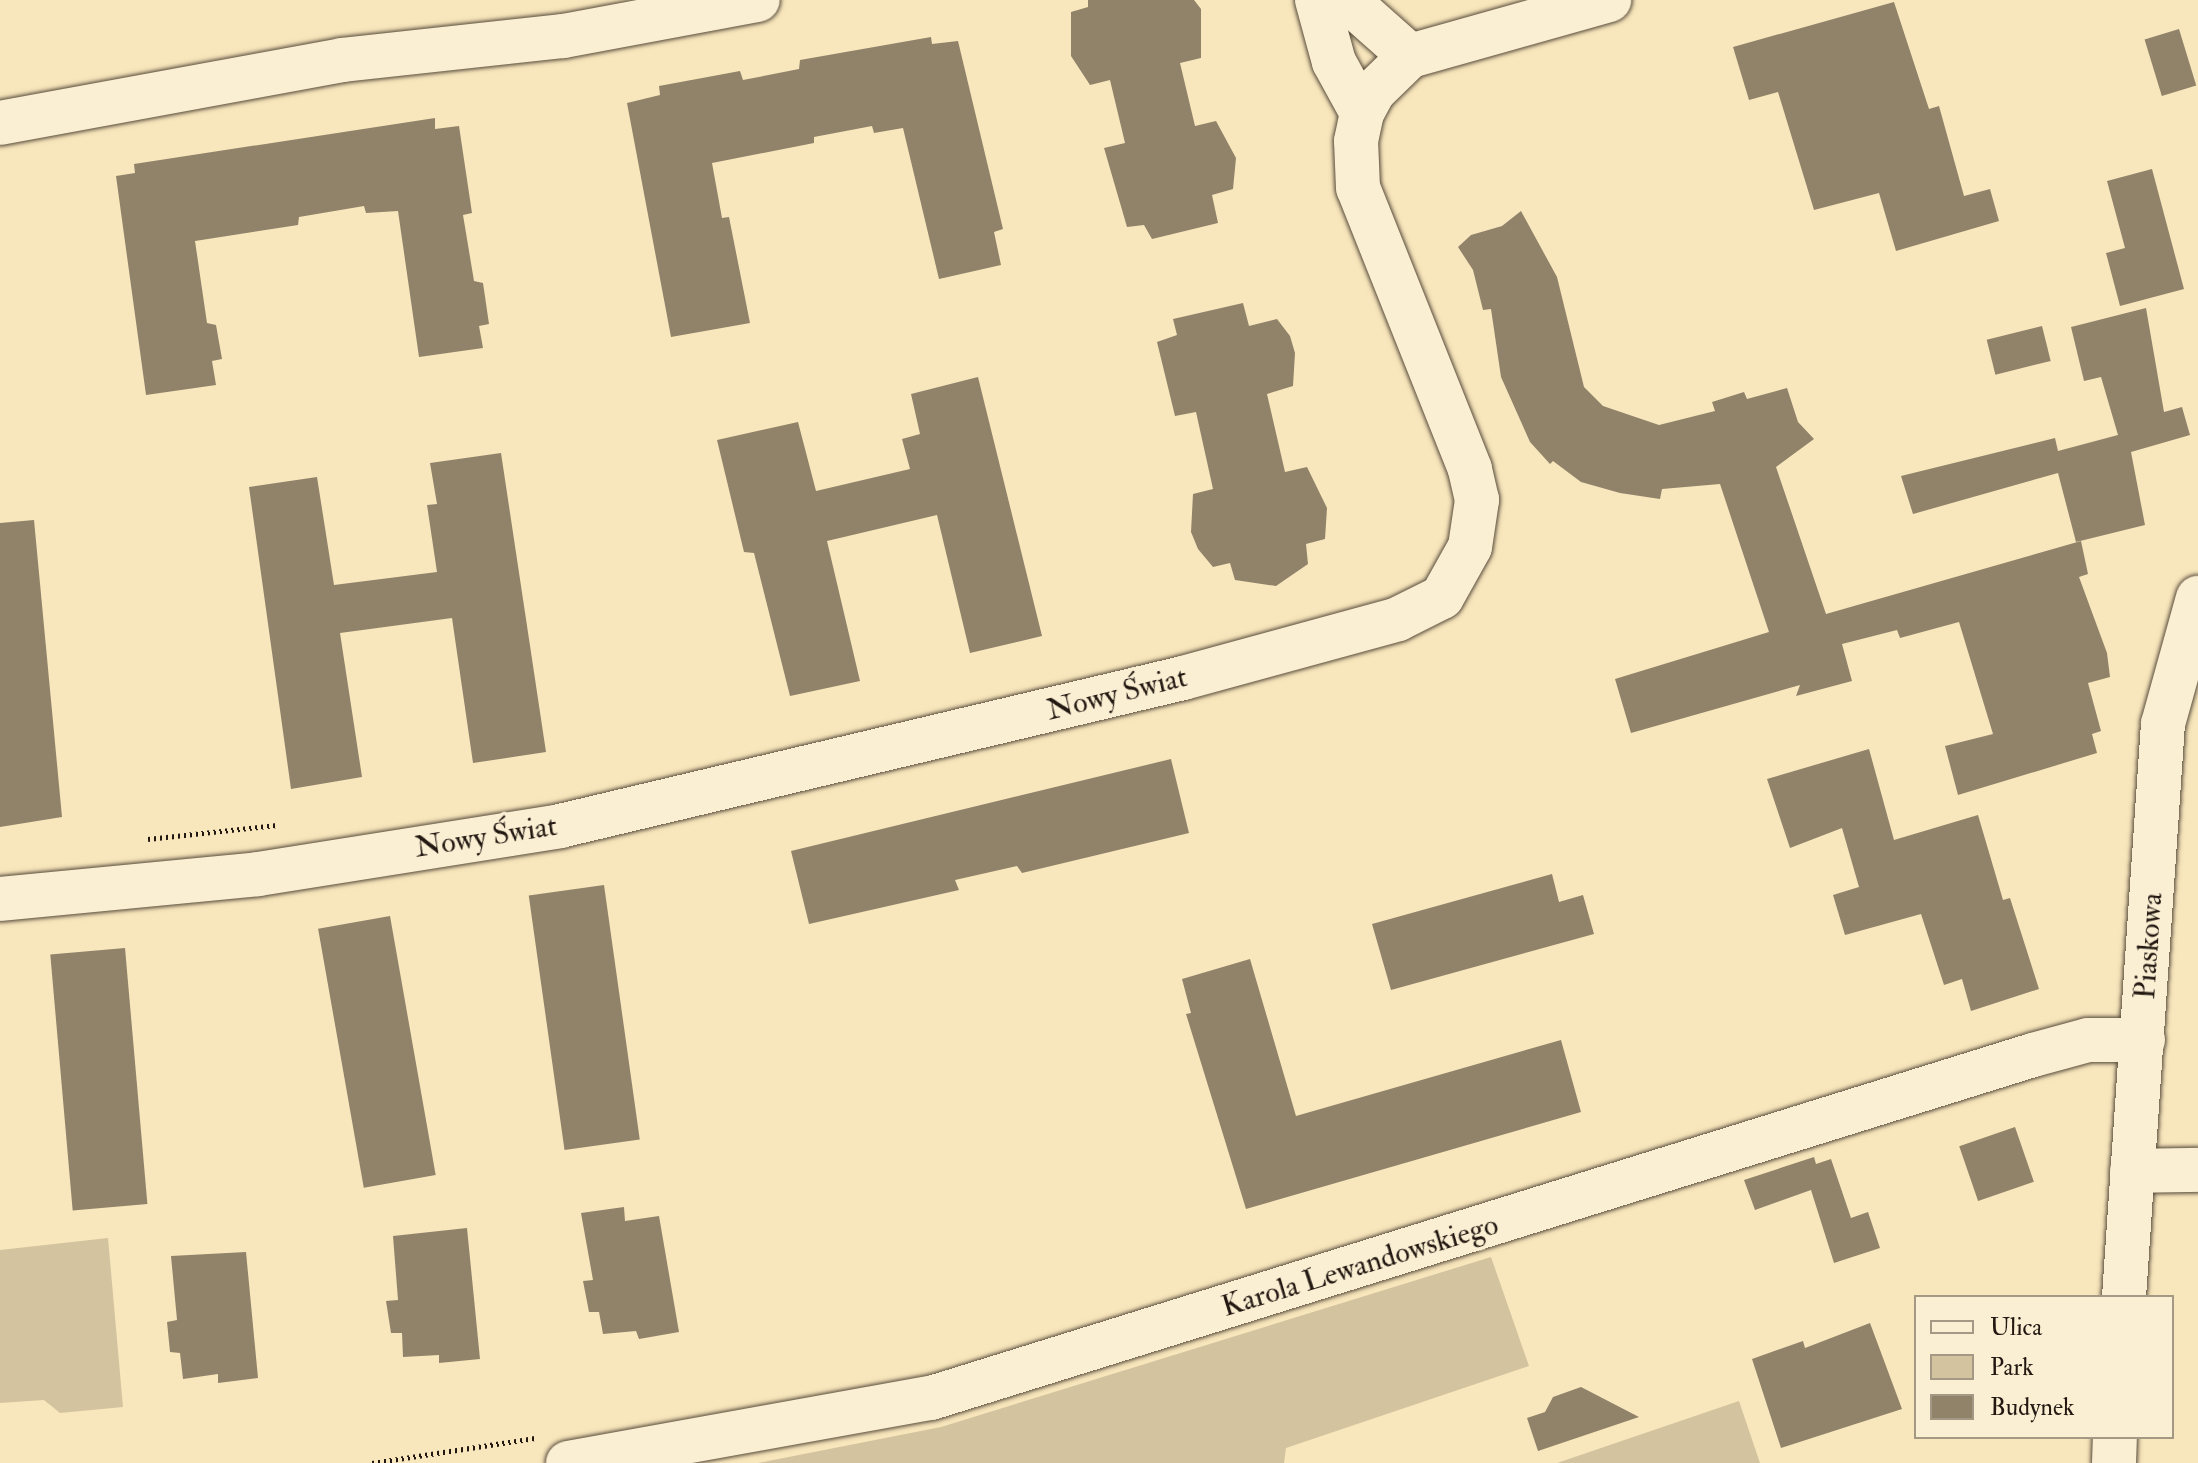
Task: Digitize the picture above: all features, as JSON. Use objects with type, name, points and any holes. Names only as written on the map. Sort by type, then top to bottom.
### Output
[{"type":"street","points":[[0,123],[342,60],[563,36],[758,0]]},
{"type":"street","points":[[1317,0],[1334,62],[1362,113]]},
{"type":"street","points":[[1347,0],[1410,56]]},
{"type":"street","name":"Nowy Świat","points":[[0,899],[258,874],[560,826],[1183,678],[1398,619],[1442,597],[1470,547],[1477,500],[1470,469],[1358,188],[1356,141],[1362,113],[1373,92],[1410,56],[1609,0]]},
{"type":"street","name":"Piaskowa","points":[[2124,1295],[2163,724],[2198,598]]},
{"type":"street","name":"Karola Lewandowskiego","points":[[568,1463],[931,1398],[2033,1055],[2088,1040],[2143,1040]]},
{"type":"street","points":[[2132,1171],[2198,1170]]},
{"type":"street","points":[[2114,1463],[2115,1439]]},
{"type":"path","points":[[134,841],[283,825]]},
{"type":"green space","points":[[108,1238],[123,1407],[60,1413],[44,1400],[0,1403],[0,1250]]},
{"type":"green space","points":[[1491,1257],[1529,1366],[1286,1448],[1284,1463],[758,1463],[941,1427]]},
{"type":"green space","points":[[1739,1401],[1760,1463],[1557,1463]]},
{"type":"building","points":[[1088,0],[1194,0],[1201,9],[1201,58],[1180,63],[1195,126],[1216,121],[1236,158],[1233,189],[1212,195],[1218,223],[1152,239],[1144,225],[1127,227],[1104,148],[1125,143],[1110,80],[1090,85],[1071,56],[1071,12],[1088,7]]},
{"type":"building","points":[[1894,2],[1929,109],[1939,106],[1964,196],[1990,189],[1999,221],[1896,251],[1879,193],[1814,210],[1778,92],[1749,100],[1733,47]]},
{"type":"building","points":[[2179,29],[2196,85],[2162,96],[2145,40]]},
{"type":"building","points":[[931,37],[932,44],[958,41],[1003,229],[994,232],[1001,265],[939,279],[903,128],[874,133],[872,126],[814,137],[814,143],[712,163],[722,218],[729,217],[750,323],[671,337],[627,103],[660,95],[659,86],[740,71],[743,80],[799,69],[800,60]]},
{"type":"building","points":[[435,118],[435,129],[459,126],[472,213],[463,215],[474,281],[483,283],[489,324],[479,326],[483,348],[419,357],[398,211],[366,213],[364,206],[299,217],[298,225],[195,241],[207,323],[216,325],[222,359],[212,361],[216,385],[146,395],[116,176],[135,173],[134,164]]},
{"type":"building","points":[[2152,169],[2184,289],[2120,306],[2106,253],[2125,248],[2107,181]]},
{"type":"building","points":[[1521,211],[1557,277],[1584,387],[1603,406],[1659,425],[1715,411],[1712,402],[1744,392],[1747,399],[1787,388],[1798,422],[1814,439],[1776,467],[1826,614],[2081,541],[2088,574],[2079,577],[2107,653],[2110,677],[2088,683],[2101,731],[2092,734],[2097,753],[1958,795],[1945,746],[1993,734],[1959,622],[1900,638],[1897,630],[1842,644],[1852,681],[1796,696],[1800,685],[1631,733],[1615,679],[1769,632],[1720,484],[1662,489],[1660,499],[1620,493],[1581,482],[1553,461],[1550,464],[1530,442],[1501,377],[1491,309],[1483,310],[1473,270],[1458,247],[1471,235],[1502,226]]},
{"type":"building","points":[[1243,303],[1249,326],[1277,319],[1290,336],[1295,353],[1293,386],[1267,394],[1285,472],[1307,467],[1327,508],[1325,539],[1306,544],[1308,564],[1276,586],[1235,580],[1230,563],[1213,567],[1198,549],[1191,532],[1193,494],[1213,489],[1196,412],[1175,416],[1157,342],[1177,335],[1173,319]]},
{"type":"building","points":[[2146,308],[2164,412],[2182,407],[2190,435],[2131,452],[2145,525],[2076,542],[2058,473],[1913,514],[1901,476],[2055,438],[2058,451],[2118,435],[2101,377],[2084,381],[2071,327]]},
{"type":"building","points":[[2042,326],[2051,361],[1995,375],[1987,340]]},
{"type":"building","points":[[978,377],[1042,636],[970,653],[937,515],[827,541],[860,681],[790,696],[754,553],[744,552],[717,440],[798,422],[816,491],[910,469],[902,439],[920,434],[911,394]]},
{"type":"building","points":[[501,453],[546,752],[473,763],[452,618],[340,633],[362,777],[291,789],[249,487],[317,477],[334,585],[437,572],[427,505],[437,504],[430,463]]},
{"type":"building","points":[[34,520],[62,817],[0,827],[0,523]]},
{"type":"building","points":[[1869,749],[1894,840],[1978,815],[2003,900],[2010,898],[2039,989],[1971,1011],[1962,979],[1944,985],[1921,914],[1845,935],[1833,895],[1859,887],[1842,828],[1790,848],[1767,779]]},
{"type":"building","points":[[1171,759],[1189,833],[1022,873],[1017,866],[955,880],[959,890],[809,924],[791,851]]},
{"type":"building","points":[[1552,874],[1559,902],[1583,895],[1594,934],[1391,990],[1372,924]]},
{"type":"building","points":[[604,885],[640,1139],[565,1150],[529,896]]},
{"type":"building","points":[[390,916],[436,1175],[364,1188],[318,929]]},
{"type":"building","points":[[125,948],[147,1204],[73,1211],[50,955]]},
{"type":"building","points":[[1250,959],[1296,1116],[1561,1040],[1581,1112],[1246,1209],[1186,1014],[1191,1013],[1182,979]]},
{"type":"building","points":[[2015,1127],[2034,1182],[1978,1201],[1959,1146]]},
{"type":"building","points":[[1814,1157],[1816,1164],[1831,1159],[1851,1218],[1868,1212],[1880,1248],[1834,1263],[1811,1190],[1755,1210],[1744,1180]]},
{"type":"building","points":[[624,1207],[625,1221],[659,1216],[679,1332],[639,1339],[636,1331],[603,1334],[599,1312],[589,1312],[583,1281],[593,1280],[581,1213]]},
{"type":"building","points":[[467,1228],[480,1359],[439,1363],[439,1355],[403,1357],[402,1333],[391,1333],[386,1301],[398,1300],[393,1236]]},
{"type":"building","points":[[246,1252],[258,1378],[218,1383],[218,1374],[183,1379],[180,1353],[170,1352],[167,1322],[177,1320],[171,1256]]},
{"type":"building","points":[[1870,1323],[1902,1409],[1781,1448],[1752,1359],[1803,1341],[1805,1348]]},
{"type":"building","points":[[1581,1387],[1639,1417],[1538,1451],[1527,1418],[1545,1412],[1553,1397]]}]
